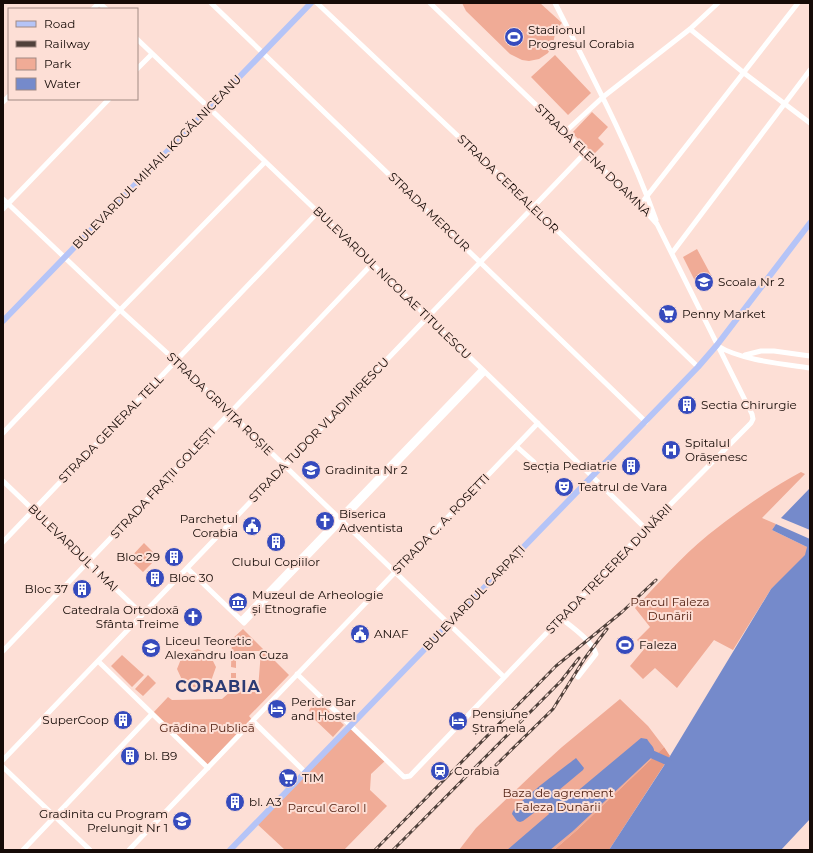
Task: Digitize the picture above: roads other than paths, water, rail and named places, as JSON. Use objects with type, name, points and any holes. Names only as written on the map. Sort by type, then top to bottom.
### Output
[{"type":"main road","name":"BULEVARDUL MIHAIL KOGĂLNICEANU","points":[[3,321],[311,3]]},
{"type":"main road","name":"BULEVARDUL CARPAȚI","points":[[230,850],[698,367],[717,345],[810,223]]},
{"type":"street","name":"STRADA MERCUR","points":[[212,3],[646,422]]},
{"type":"street","name":"STRADA CEREALELOR","points":[[317,3],[698,367]]},
{"type":"street","name":"STRADA ELENA DOAMNA","points":[[430,3],[640,205],[657,224],[717,345]]},
{"type":"street","points":[[555,3],[603,97],[647,196],[657,224]]},
{"type":"street","points":[[564,133],[603,97],[690,29],[718,3]]},
{"type":"street","points":[[640,205],[798,3]]},
{"type":"street","points":[[690,29],[744,73],[810,123]]},
{"type":"street","name":"BULEVARDUL NICOLAE TITULESCU","points":[[138,40],[484,371],[646,529]]},
{"type":"street","points":[[138,69],[152,54]]},
{"type":"street","points":[[672,253],[810,70]]},
{"type":"street","points":[[3,209],[108,100]]},
{"type":"street","name":"STRADA TUDOR VLADIMIRESCU","points":[[3,760],[585,152]]},
{"type":"street","points":[[3,433],[120,310],[265,162]]},
{"type":"street","name":"STRADA GRIVIȚA ROȘIE","points":[[3,199],[176,361],[504,677]]},
{"type":"street","name":"STRADA GENERAL TELL","points":[[3,542],[318,212]]},
{"type":"street","name":"STRADA FRAȚII GOLEȘTI","points":[[3,650],[372,264]]},
{"type":"street","points":[[717,345],[725,350],[742,356],[810,368]]},
{"type":"street","name":"STRADA TRECEREA DUNĂRII","points":[[350,725],[404,776],[410,776],[504,677],[562,619],[646,529],[751,424],[753,419],[752,414],[717,345]]},
{"type":"street","points":[[742,356],[761,351],[774,351],[810,356]]},
{"type":"street","points":[[187,568],[242,621],[484,371]]},
{"type":"street","name":"STRADA C. A. ROSETTI","points":[[129,850],[538,423]]},
{"type":"street","points":[[516,446],[534,462]]},
{"type":"street","name":"BULEVARDUL 1 MAI","points":[[3,481],[142,614]]},
{"type":"street","points":[[562,619],[582,636],[596,654],[578,677]]},
{"type":"street","points":[[98,661],[208,768]]},
{"type":"street","points":[[298,674],[350,725]]},
{"type":"street","points":[[23,850],[152,714]]},
{"type":"street","points":[[253,721],[305,772]]},
{"type":"street","points":[[3,767],[90,850]]},
{"type":"water","points":[[810,488],[810,530],[781,518]]},
{"type":"water","points":[[776,524],[810,539],[810,819],[781,850],[609,850],[667,761],[771,589],[805,555],[807,547],[772,530]]},
{"type":"water","points":[[641,738],[647,739],[654,749],[652,757],[573,831],[550,850],[507,850],[549,814],[543,806],[523,821],[517,821],[512,814],[521,802],[530,794],[576,758],[584,768],[583,770],[559,790],[563,797],[568,799]]},
{"type":"waterway","points":[[643,753],[649,753],[667,761]]},
{"type":"railway","points":[[375,850],[556,666],[622,612],[656,580]]},
{"type":"railway","points":[[496,765],[553,709],[585,658],[607,629]]},
{"type":"railway","points":[[393,850],[561,681],[579,658]]},
{"type":"place","name":"Stadionul Progresul Corabia","points":[[514,37]]},
{"type":"place","name":"Scoala Nr 2","points":[[704,282]]},
{"type":"place","name":"Penny Market","points":[[668,314]]},
{"type":"place","name":"Sectia Chirurgie","points":[[687,405]]},
{"type":"place","name":"Spitalul Orășenesc","points":[[671,450]]},
{"type":"place","name":"Secția Pediatrie","points":[[631,466]]},
{"type":"place","name":"Gradinita Nr 2","points":[[311,470]]},
{"type":"place","name":"Teatrul de Vara","points":[[564,487]]},
{"type":"place","name":"Biserica Adventista","points":[[325,521]]},
{"type":"place","name":"Parchetul Corabia","points":[[252,526]]},
{"type":"place","name":"Clubul Copiilor","points":[[276,542]]},
{"type":"place","name":"Bloc 29","points":[[174,557]]},
{"type":"place","name":"Bloc 30","points":[[155,578]]},
{"type":"place","name":"Bloc 37","points":[[82,589]]},
{"type":"place","name":"Muzeul de Arheologie și Etnografie","points":[[238,602]]},
{"type":"place","name":"Catedrala Ortodoxă Sfânta Treime","points":[[193,617]]},
{"type":"place","name":"ANAF","points":[[360,634]]},
{"type":"place","name":"Faleza","points":[[625,645]]},
{"type":"place","name":"Liceul Teoretic Alexandru Ioan Cuza","points":[[151,648]]},
{"type":"place","name":"Pericle Bar and Hostel","points":[[277,709]]},
{"type":"place","name":"SuperCoop","points":[[123,720]]},
{"type":"place","name":"Pensiune Ștramela","points":[[458,721]]},
{"type":"place","name":"bl. B9","points":[[130,756]]},
{"type":"place","name":"Corabia","points":[[440,771]]},
{"type":"place","name":"TIM","points":[[288,778]]},
{"type":"place","name":"bl. A3","points":[[235,802]]},
{"type":"place","name":"Gradinita cu Program Prelungit Nr 1","points":[[182,821]]},
{"type":"district","name":"CORABIA","points":[[218,686]]},
{"type":"park label","name":"Parcul Faleza Dunării","points":[[670,609]]},
{"type":"park label","name":"Grădina Publică","points":[[207,728]]},
{"type":"park label","name":"Baza de agrement Faleza Dunării","points":[[558,800]]},
{"type":"park label","name":"Parcul Carol I","points":[[327,808]]}]
